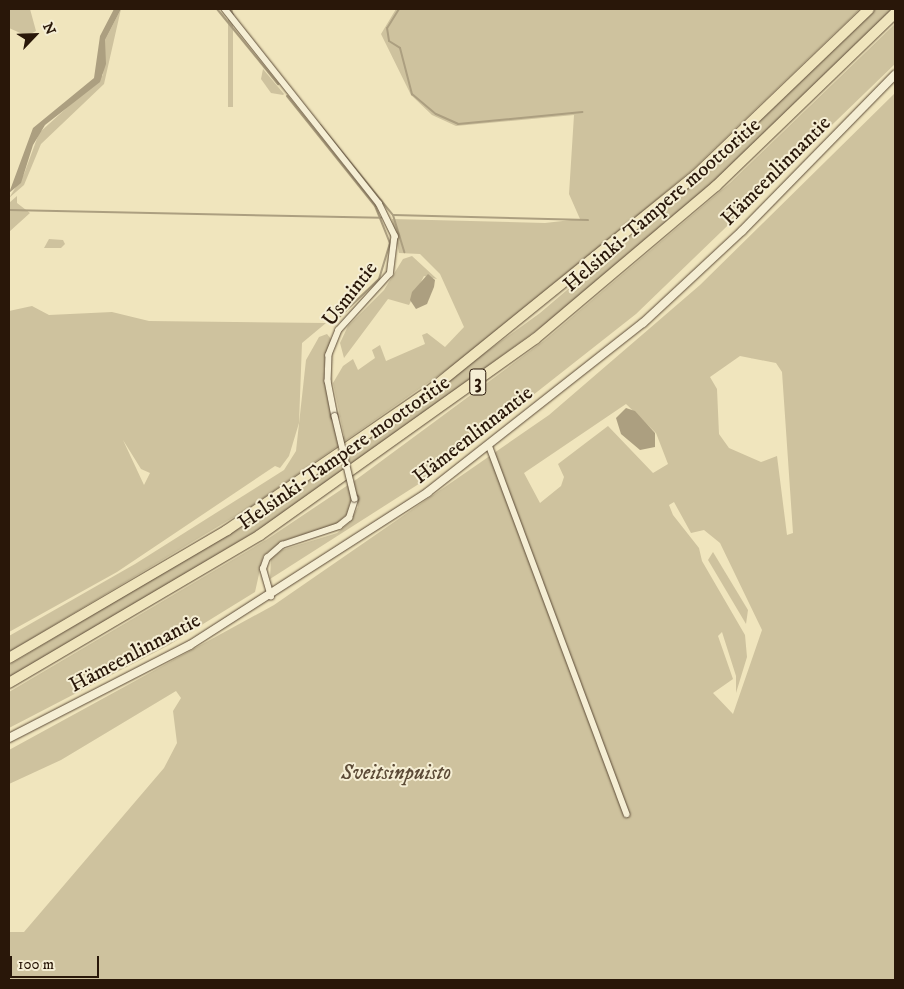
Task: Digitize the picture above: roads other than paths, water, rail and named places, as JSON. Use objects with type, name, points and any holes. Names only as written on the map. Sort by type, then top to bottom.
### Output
[{"type":"highway","name":"Helsinki-Tampere moottoritie","points":[[9,658],[235,525],[464,365],[695,176],[869,9]]},
{"type":"highway","name":"Helsinki-Tampere moottoritie","points":[[9,683],[260,535],[528,344],[716,186],[895,13]]},
{"type":"main road","name":"Hämeenlinnantie","points":[[9,738],[129,678],[271,597],[428,492],[643,323],[742,231],[895,75]]},
{"type":"street","name":"Usmintie","points":[[225,9],[379,203],[395,236],[390,274],[345,323],[329,355],[328,381],[355,499],[348,518],[339,526],[282,545],[267,558],[263,569],[271,597]]},
{"type":"street","points":[[489,445],[627,814]]},
{"type":"waterway","points":[[217,9],[278,84]]},
{"type":"waterway","points":[[230,9],[233,15]]},
{"type":"waterway","points":[[399,9],[387,28],[389,41],[400,48],[412,94],[436,114],[458,124],[582,112]]},
{"type":"waterway","points":[[287,96],[375,206],[390,243],[379,279],[334,322]]},
{"type":"waterway","points":[[320,125],[393,215],[404,252]]},
{"type":"waterway","points":[[9,210],[381,218]]},
{"type":"waterway","points":[[393,215],[588,220]]},
{"type":"park label","name":"Sveitsinpuisto","points":[[396,773]]}]
